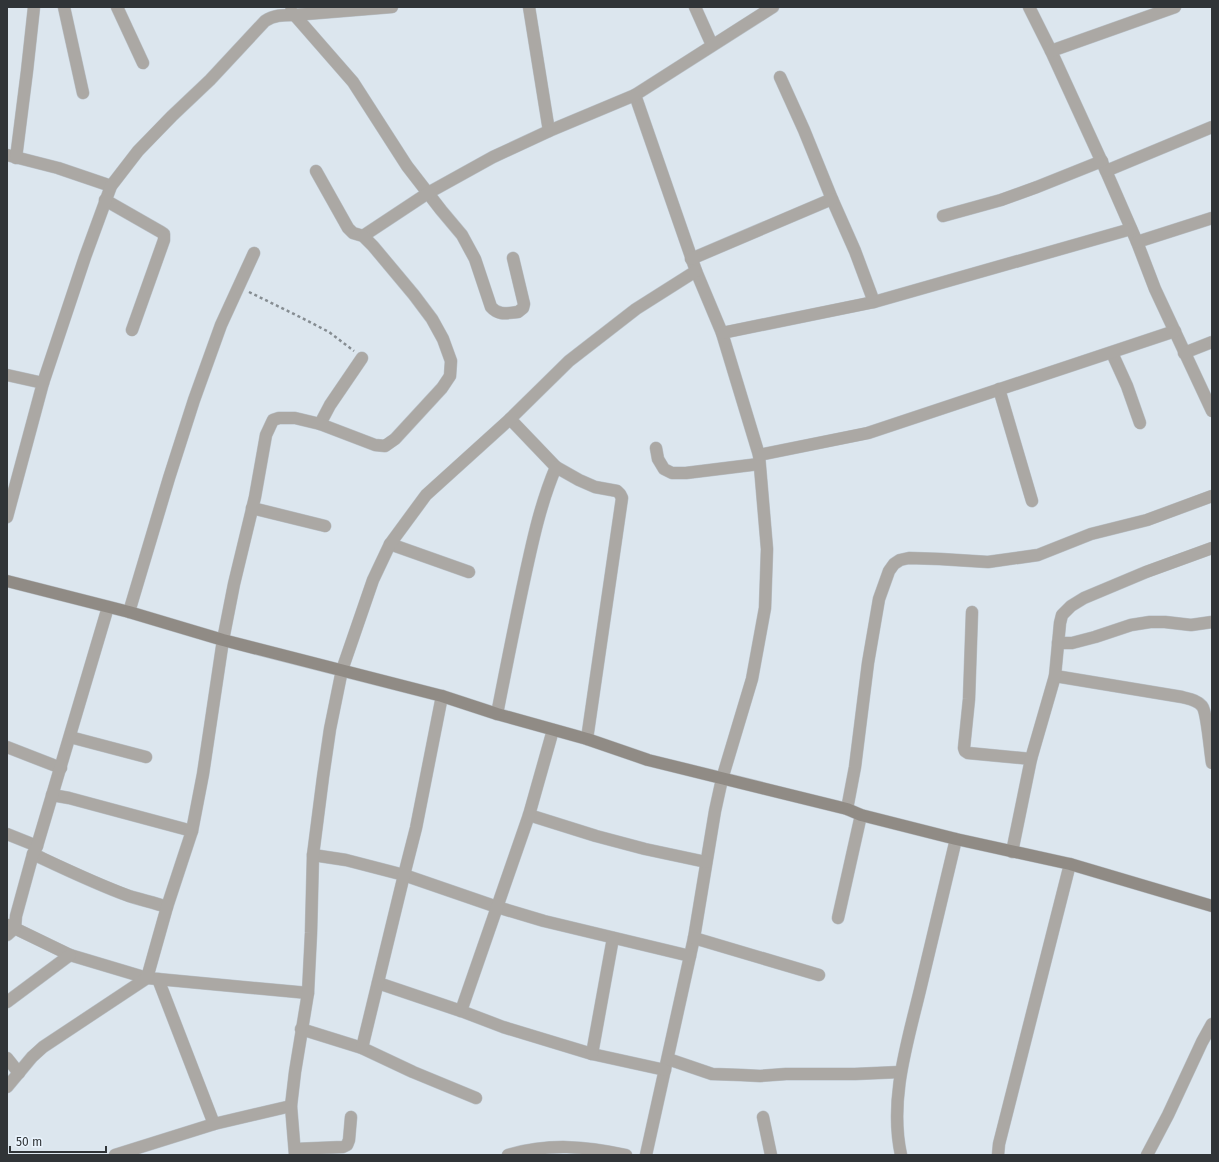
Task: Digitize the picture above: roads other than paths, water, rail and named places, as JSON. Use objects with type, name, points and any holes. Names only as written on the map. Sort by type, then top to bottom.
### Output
[{"type":"street","points":[[34,7],[28,71],[12,156],[58,168],[111,186]]},
{"type":"street","points":[[64,7],[83,93]]},
{"type":"street","points":[[116,7],[143,63]]},
{"type":"street","points":[[7,516],[43,383],[84,257],[111,186],[138,151],[210,80],[265,21],[271,17],[291,11],[392,7]]},
{"type":"street","points":[[530,7],[549,131]]},
{"type":"street","points":[[695,7],[712,45]]},
{"type":"street","points":[[363,236],[428,193],[493,156],[634,95],[773,7]]},
{"type":"street","points":[[1029,7],[1104,166],[1184,353],[1212,411]]},
{"type":"street","points":[[1051,51],[1175,7]]},
{"type":"street","points":[[291,11],[353,82],[407,166],[462,235],[475,259],[491,307],[495,312],[502,314],[518,312],[523,308],[524,304],[513,258]]},
{"type":"street","points":[[780,77],[855,251],[874,302]]},
{"type":"street","points":[[634,95],[691,259],[722,333],[759,459],[767,549],[765,608],[752,679],[722,779],[706,862],[694,938],[646,1155]]},
{"type":"street","points":[[943,216],[1002,200],[1037,187],[1104,166],[1212,127]]},
{"type":"street","points":[[214,1124],[152,979],[168,907],[192,831],[204,766],[223,640],[234,584],[252,508],[266,435],[273,420],[279,418],[294,418],[320,424],[375,444],[385,446],[395,439],[442,388],[450,376],[451,361],[443,339],[432,319],[386,260],[363,236],[352,233],[348,228],[316,171]]},
{"type":"street","points":[[691,259],[832,199]]},
{"type":"street","points":[[105,200],[164,234],[164,240],[132,330]]},
{"type":"street","points":[[1137,242],[1212,218]]},
{"type":"street","points":[[722,333],[874,302],[1131,229]]},
{"type":"street","points":[[130,612],[169,478],[194,400],[222,325],[254,253]]},
{"type":"street","points":[[351,1117],[349,1140],[347,1145],[343,1147],[295,1152],[291,1106],[301,1029],[308,993],[313,855],[329,736],[342,670],[373,580],[390,544],[426,495],[510,419],[569,360],[636,309],[696,271]]},
{"type":"street","points":[[656,448],[658,459],[664,469],[672,473],[686,473],[759,459],[868,433],[1175,331]]},
{"type":"street","points":[[1184,353],[1212,342]]},
{"type":"street","points":[[1112,353],[1127,386],[1140,422]]},
{"type":"street","points":[[320,424],[330,405],[362,358]]},
{"type":"street","points":[[7,375],[43,383]]},
{"type":"street","points":[[999,389],[1032,501]]},
{"type":"street","points":[[510,419],[556,467],[584,482],[617,491],[622,498],[587,739]]},
{"type":"street","points":[[497,714],[528,562],[542,506],[556,467]]},
{"type":"street","points":[[847,809],[855,768],[868,663],[879,599],[889,571],[894,564],[900,560],[909,558],[988,562],[1038,555],[1091,534],[1147,520],[1212,496]]},
{"type":"street","points":[[252,508],[325,526]]},
{"type":"street","points":[[390,544],[469,572]]},
{"type":"street","points":[[1012,852],[1031,759],[1055,676],[1062,616],[1071,606],[1084,598],[1146,572],[1212,548]]},
{"type":"street","points":[[7,581],[130,612],[223,640],[442,696],[497,714],[587,739],[648,760],[847,809],[862,815],[956,839],[1070,864],[1212,906]]},
{"type":"street","points":[[108,607],[16,916],[10,929],[70,955],[152,979],[308,993]]},
{"type":"street","points":[[972,612],[969,699],[964,748],[965,752],[1031,759]]},
{"type":"street","points":[[1058,643],[1072,644],[1132,625],[1150,622],[1191,625],[1212,622]]},
{"type":"street","points":[[1055,676],[1182,697],[1196,701],[1203,707],[1205,714],[1212,762]]},
{"type":"street","points":[[362,1048],[416,828],[442,696]]},
{"type":"street","points":[[461,1011],[529,815],[553,730]]},
{"type":"street","points":[[70,738],[146,757]]},
{"type":"street","points":[[7,747],[61,768]]},
{"type":"street","points":[[52,795],[69,798],[192,831]]},
{"type":"street","points":[[529,815],[596,836],[706,862]]},
{"type":"street","points":[[838,918],[862,815]]},
{"type":"street","points":[[7,834],[81,876],[130,896],[168,907]]},
{"type":"street","points":[[901,1155],[896,1116],[900,1072],[956,839]]},
{"type":"street","points":[[313,855],[346,860],[404,875],[496,907],[544,921],[690,956]]},
{"type":"street","points":[[998,1155],[1003,1129],[1070,864]]},
{"type":"street","points":[[592,1054],[614,938]]},
{"type":"street","points":[[694,938],[819,975]]},
{"type":"street","points":[[7,1002],[70,955]]},
{"type":"street","points":[[7,1087],[32,1057],[44,1047],[152,979]]},
{"type":"street","points":[[378,983],[503,1027],[592,1054],[666,1064],[712,1074],[760,1076],[786,1074],[855,1074],[900,1072]]},
{"type":"street","points":[[1147,1155],[1212,1024]]},
{"type":"street","points":[[301,1029],[362,1048],[413,1072],[476,1098]]},
{"type":"street","points":[[7,1058],[19,1073]]},
{"type":"street","points":[[115,1155],[214,1124],[291,1106]]},
{"type":"street","points":[[763,1117],[770,1155]]},
{"type":"street","points":[[508,1155],[525,1150],[558,1151],[591,1149],[626,1155]]}]
